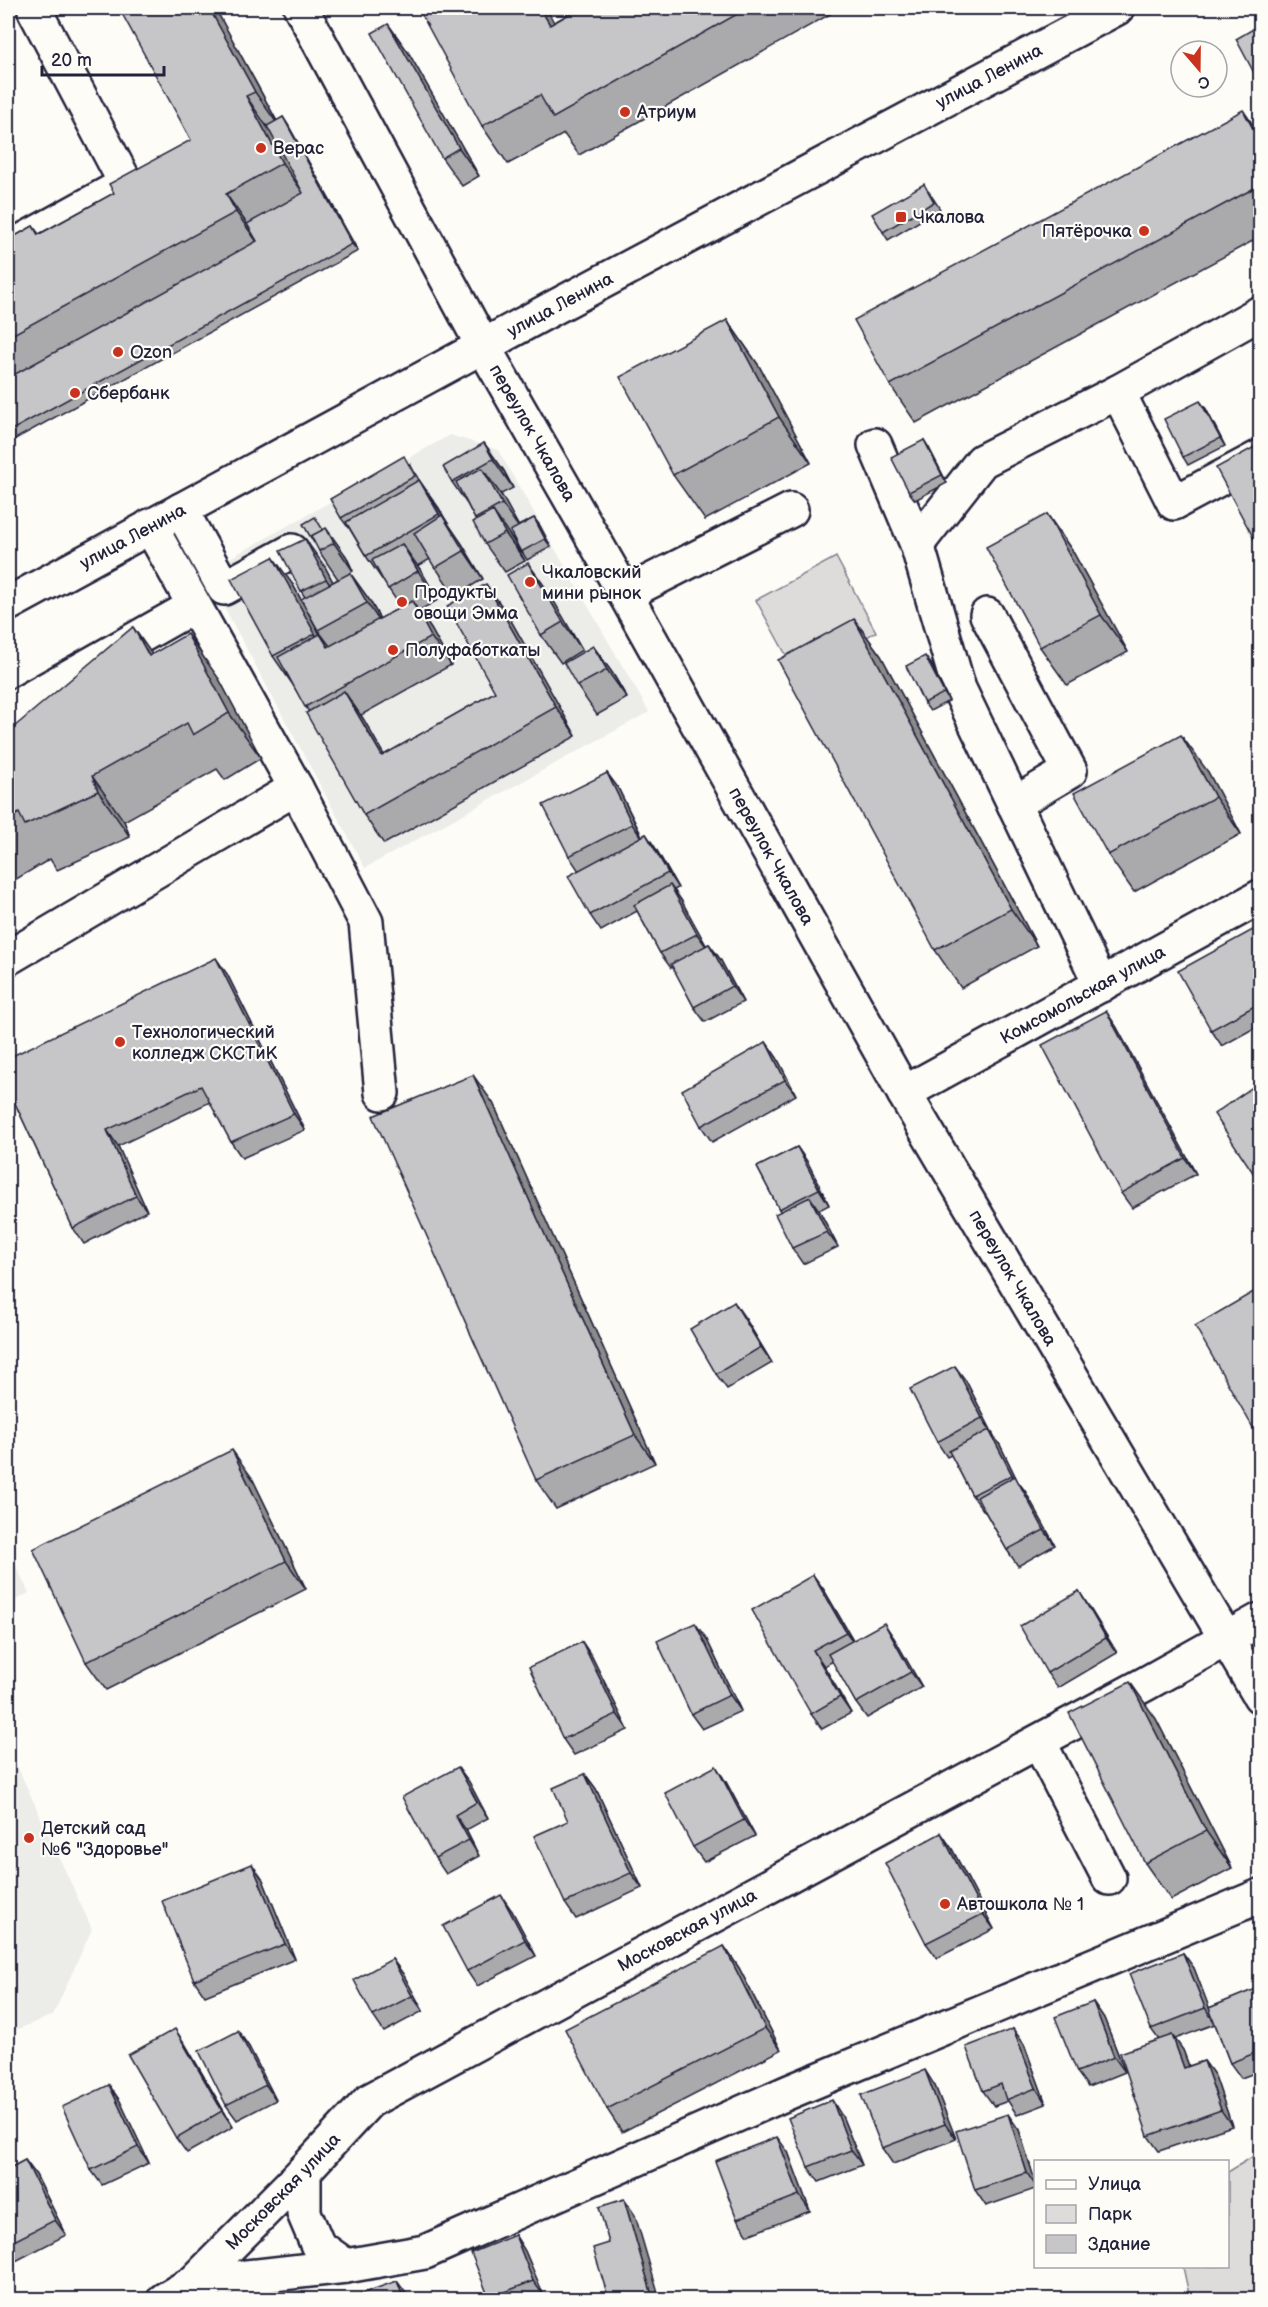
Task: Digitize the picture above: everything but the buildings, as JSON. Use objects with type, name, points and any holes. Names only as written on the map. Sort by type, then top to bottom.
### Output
[{"type":"street","points":[[8,249],[126,183],[35,11],[41,8]]},
{"type":"street","name":"переулок Чкалова","points":[[301,8],[483,346],[625,594],[904,1093],[1260,1696]]},
{"type":"street","name":"улица Ленина","points":[[8,604],[483,346],[1117,8]]},
{"type":"street","points":[[916,544],[982,461],[1118,392],[1260,313]]},
{"type":"street","points":[[1118,392],[1174,503],[1260,457]]},
{"type":"street","points":[[875,445],[916,544],[959,689],[1101,985]]},
{"type":"street","points":[[180,510],[224,588],[292,551]]},
{"type":"street","points":[[625,594],[791,510]]},
{"type":"street","points":[[150,526],[296,788],[366,922],[382,1093]]},
{"type":"street","points":[[8,711],[194,606]]},
{"type":"street","points":[[987,615],[1070,771],[1014,804]]},
{"type":"street","points":[[8,958],[296,788]]},
{"type":"street","name":"Комсомольская улица","points":[[904,1093],[1260,897]]},
{"type":"street","name":"Московская улица","points":[[164,2300],[193,2283],[304,2171],[369,2101],[1039,1742],[1260,1620]]},
{"type":"street","points":[[1039,1742],[1109,1878]]},
{"type":"street","name":"Московская улица","points":[[193,2283],[346,2266],[425,2252],[789,2092],[1260,1896]]},
{"type":"street","points":[[304,2171],[304,2213],[318,2246],[346,2266]]},
{"type":"shaded area","name":"Чкаловский мини рынок","points":[[450,435],[498,450],[649,712],[365,868],[205,572]]},
{"type":"shaded area","points":[[8,1550],[29,1593],[8,1604]]},
{"type":"shaded area","name":"Детский сад №6 \"Здоровье\"","points":[[8,1746],[92,1929],[53,2015],[8,2033]]},
{"type":"green space","points":[[836,557],[876,632],[797,675],[756,600]]},
{"type":"green space","points":[[1260,2152],[1260,2299],[1190,2299],[1183,2268],[1229,2268],[1229,2171]]},
{"type":"place","name":"Атриум","points":[[625,112]]},
{"type":"place","name":"Верас","points":[[261,148]]},
{"type":"place","name":"Чкалова","points":[[901,217]]},
{"type":"place","name":"Пятёрочка","points":[[1144,231]]},
{"type":"place","name":"Ozon","points":[[118,352]]},
{"type":"place","name":"Сбербанк","points":[[75,393]]},
{"type":"place","name":"Чкаловский мини рынок","points":[[530,582]]},
{"type":"place","name":"Продукты овощи Эмма","points":[[402,602]]},
{"type":"place","name":"Полуфаботкаты","points":[[393,650]]},
{"type":"place","name":"Технологический колледж СКСТиК","points":[[120,1042]]},
{"type":"place","name":"Детский сад №6 \"Здоровье\"","points":[[29,1838]]},
{"type":"place","name":"Автошкола № 1","points":[[945,1904]]}]
